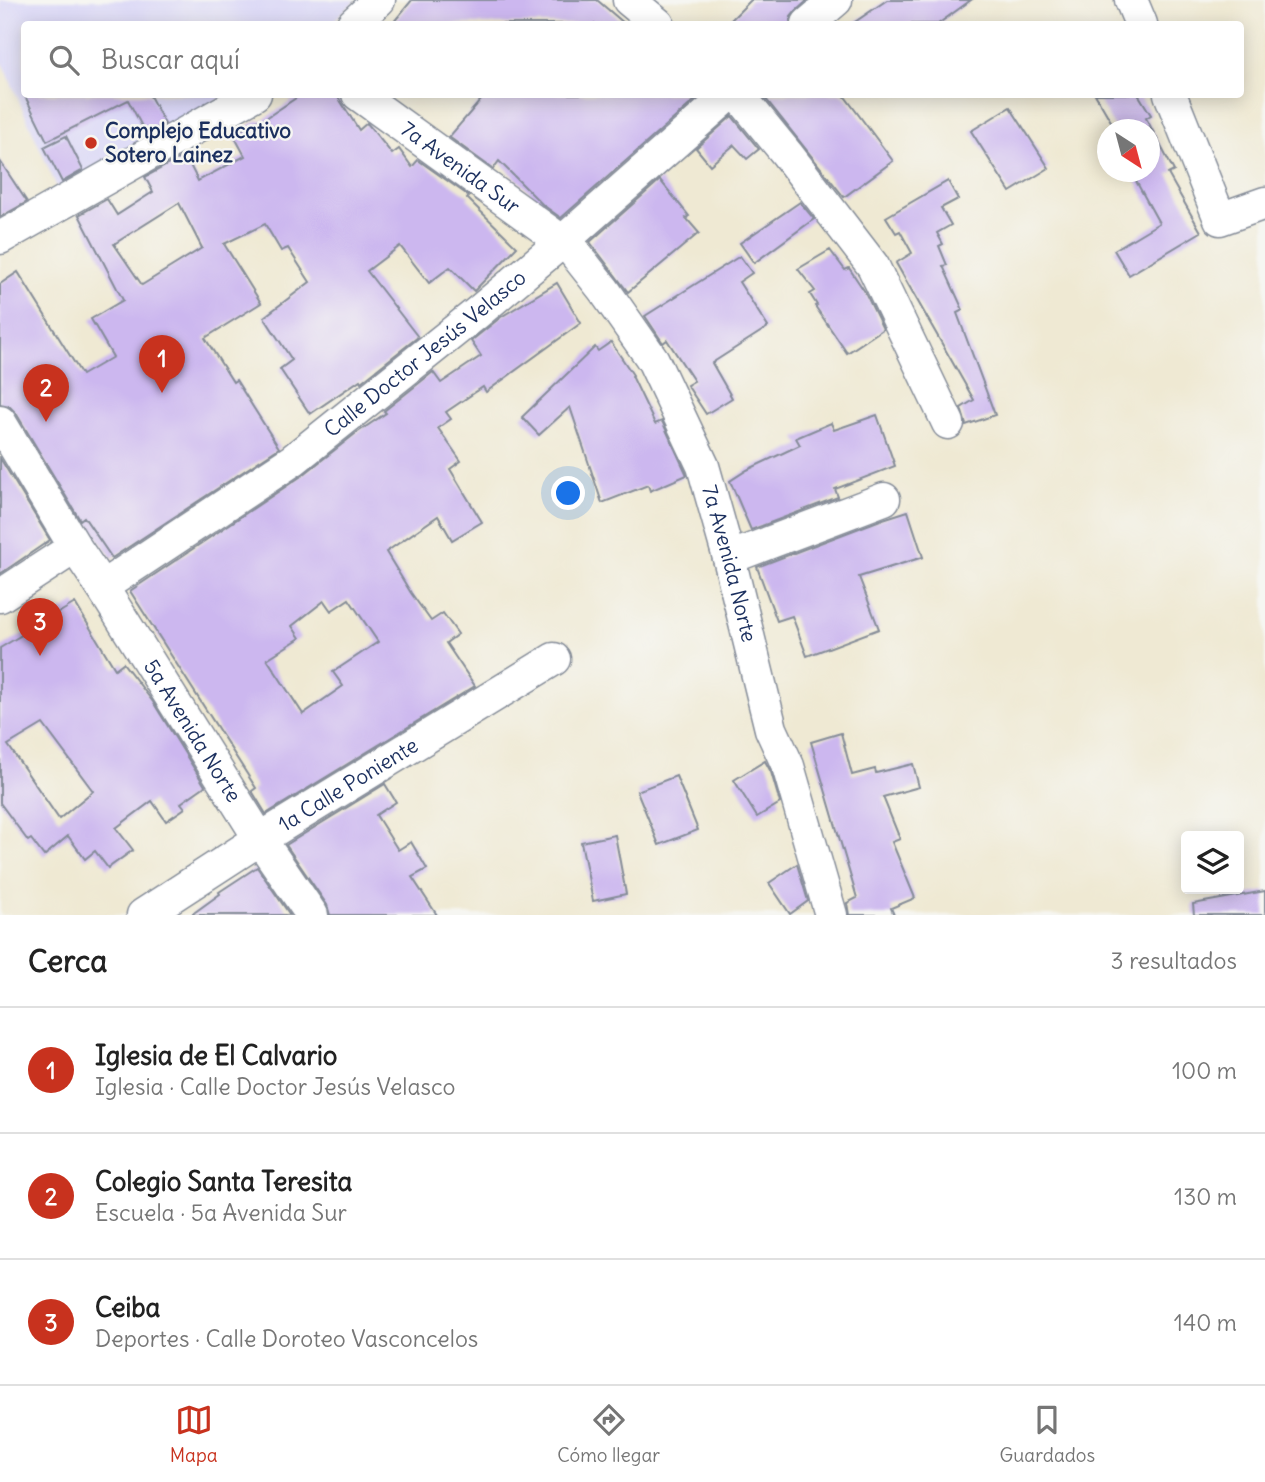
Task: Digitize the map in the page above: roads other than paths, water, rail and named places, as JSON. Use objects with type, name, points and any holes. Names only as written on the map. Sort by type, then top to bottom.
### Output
[{"type":"street","points":[[356,21],[379,0]]},
{"type":"street","points":[[629,0],[654,21]]},
{"type":"street","points":[[812,21],[836,0]]},
{"type":"street","points":[[1131,0],[1140,21]]},
{"type":"street","points":[[0,238],[249,98]]},
{"type":"street","name":"7a Avenida Sur","points":[[364,98],[563,241]]},
{"type":"street","name":"Calle Doctor Jesús Velasco","points":[[102,587],[293,460],[477,313],[725,98]]},
{"type":"street","points":[[741,98],[873,266],[948,423]]},
{"type":"street","points":[[1172,98],[1220,219],[1265,203]]},
{"type":"street","name":"7a Avenida Norte","points":[[563,241],[604,290],[653,360],[703,466],[729,558],[771,729],[788,766],[831,915]]},
{"type":"street","name":"5a Avenida Norte","points":[[0,422],[75,547],[260,839],[312,915]]},
{"type":"street","points":[[729,558],[884,499]]},
{"type":"street","points":[[0,596],[75,547]]},
{"type":"street","name":"1a Calle Poniente","points":[[143,915],[260,839],[554,659]]},
{"type":"place","name":"Complejo Educativo Sotero Lainez","points":[[91,143]]},
{"type":"place","name":"Iglesia de El Calvario","points":[[162,393]]},
{"type":"place","name":"Colegio Santa Teresita","points":[[46,422]]},
{"type":"place","name":"Ceiba","points":[[40,656]]}]
